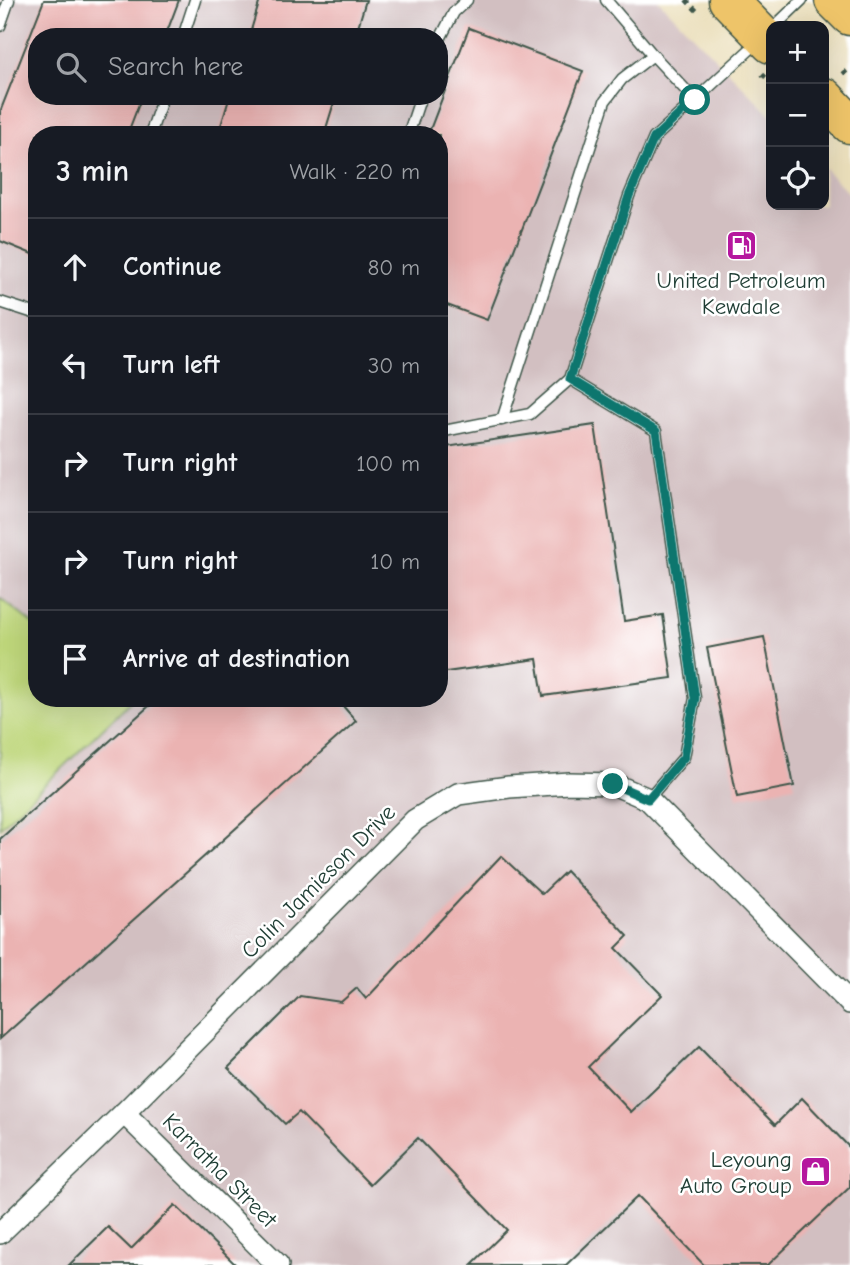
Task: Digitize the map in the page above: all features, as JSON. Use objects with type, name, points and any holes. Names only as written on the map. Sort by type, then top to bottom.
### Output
[{"type":"highway","points":[[728,0],[766,31]]},
{"type":"highway","points":[[834,0],[850,16]]},
{"type":"highway","points":[[829,102],[850,124]]},
{"type":"street","name":"Colin Jamieson Drive","points":[[0,1233],[124,1113],[415,820],[458,794],[569,783],[613,784],[648,799],[850,1003]]},
{"type":"street","name":"Karratha Street","points":[[124,1113],[278,1265]]},
{"type":"lane","points":[[0,26],[9,0]]},
{"type":"lane","points":[[186,28],[195,0]]},
{"type":"lane","points":[[446,28],[454,12],[467,0]]},
{"type":"lane","points":[[606,0],[695,100]]},
{"type":"lane","points":[[782,21],[802,0]]},
{"type":"lane","points":[[448,430],[530,414],[570,379],[629,196],[654,138],[766,38]]},
{"type":"lane","points":[[502,420],[605,101],[622,79],[653,55]]},
{"type":"lane","points":[[153,126],[160,105]]},
{"type":"lane","points":[[411,126],[418,105]]},
{"type":"lane","points":[[0,302],[28,311]]},
{"type":"lane","points":[[570,379],[656,431],[695,698],[684,757],[648,799]]},
{"type":"shaded area","points":[[0,0],[658,0],[766,110],[766,210],[829,210],[829,173],[850,194],[850,1265],[0,1265],[0,832],[124,707],[448,707],[448,126],[28,126],[28,622],[0,599]]},
{"type":"green space","points":[[0,598],[28,620],[28,707],[125,707],[0,828]]},
{"type":"building","points":[[44,0],[179,0],[168,28],[33,28]]},
{"type":"building","points":[[260,0],[366,0],[358,28],[252,28]]},
{"type":"building","points":[[469,28],[583,71],[487,320],[448,305],[448,126],[431,126],[439,105],[448,105],[448,83]]},
{"type":"building","points":[[28,41],[28,105],[139,105],[130,126],[28,126],[28,252],[0,241],[0,112]]},
{"type":"building","points":[[227,105],[333,105],[327,126],[221,126]]},
{"type":"building","points":[[595,425],[624,621],[663,615],[672,678],[543,696],[537,659],[448,672],[448,447]]},
{"type":"building","points":[[764,637],[794,786],[737,797],[707,648]]},
{"type":"building","points":[[148,707],[344,707],[356,721],[0,1039],[0,839]]},
{"type":"building","points":[[501,856],[542,894],[566,871],[628,936],[616,948],[662,995],[588,1067],[631,1112],[699,1047],[775,1125],[802,1098],[850,1148],[850,1187],[768,1265],[704,1265],[638,1196],[566,1265],[471,1265],[507,1230],[418,1138],[370,1185],[299,1112],[285,1124],[228,1068],[300,996],[341,1002],[357,988],[366,999]]},
{"type":"building","points":[[175,1205],[236,1265],[69,1265],[108,1227],[131,1249]]},
{"type":"place","name":"United Petroleum Kewdale","points":[[741,246]]},
{"type":"place","name":"Leyoung Auto Group","points":[[815,1172]]},
{"type":"route","points":[[613,784],[648,799],[684,757],[695,698],[656,431],[570,379],[629,196],[654,138],[695,100]]}]
